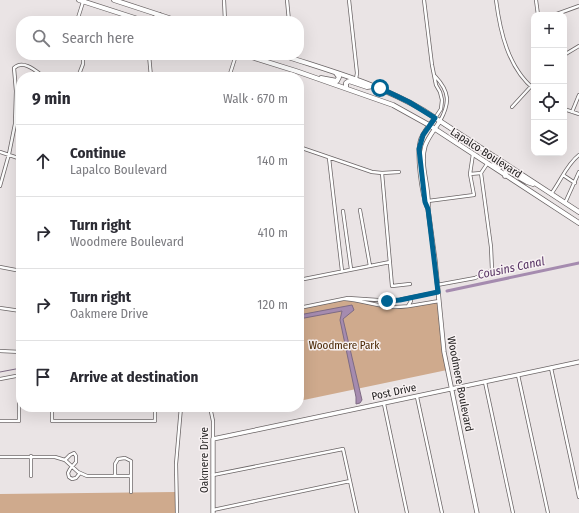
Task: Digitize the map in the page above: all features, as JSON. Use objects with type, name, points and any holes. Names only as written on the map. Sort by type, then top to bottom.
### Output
[{"type":"main road","points":[[114,0],[160,15]]},
{"type":"main road","points":[[81,1],[91,2],[129,16],[132,6]]},
{"type":"main road","name":"Lapalco Boulevard","points":[[260,60],[296,72]]},
{"type":"main road","name":"Lapalco Boulevard","points":[[304,60],[375,86],[404,99],[579,212]]},
{"type":"main road","points":[[314,78],[324,78],[337,81],[339,77],[336,73]]},
{"type":"main road","name":"Lapalco Boulevard","points":[[304,75],[393,105],[429,125],[579,223]]},
{"type":"main road","points":[[346,88],[346,83],[349,81],[367,87],[375,86]]},
{"type":"main road","points":[[464,148],[475,153],[496,167],[500,166],[502,162]]},
{"type":"main road","points":[[505,176],[505,173],[508,171],[527,182],[537,185]]},
{"type":"street","points":[[224,0],[226,16]]},
{"type":"street","points":[[287,0],[289,16]]},
{"type":"street","points":[[349,0],[357,73],[356,79]]},
{"type":"street","points":[[424,0],[432,65],[436,85],[442,100],[441,109],[435,118]]},
{"type":"street","points":[[496,0],[504,43],[514,63],[531,87],[512,106]]},
{"type":"street","points":[[536,0],[538,12]]},
{"type":"street","points":[[78,16],[81,1]]},
{"type":"street","points":[[562,12],[579,6]]},
{"type":"street","points":[[567,53],[579,46]]},
{"type":"street","points":[[80,72],[83,60]]},
{"type":"street","points":[[149,60],[150,72]]},
{"type":"street","points":[[231,72],[234,60]]},
{"type":"street","points":[[0,186],[9,154],[16,118],[14,68],[19,64],[23,64],[37,72]]},
{"type":"street","points":[[435,76],[443,86],[447,96],[447,107],[440,121]]},
{"type":"street","points":[[572,112],[579,96]]},
{"type":"street","points":[[567,110],[579,114]]},
{"type":"street","name":"Woodmere Boulevard","points":[[435,118],[421,139],[419,149],[428,209],[444,352],[478,513]]},
{"type":"street","name":"Woodmere Boulevard","points":[[427,201],[424,154],[427,142],[440,121]]},
{"type":"street","points":[[304,150],[372,172],[399,172]]},
{"type":"street","points":[[0,152],[16,157]]},
{"type":"street","points":[[427,201],[474,195],[470,174],[473,154]]},
{"type":"street","points":[[551,194],[560,182],[572,160],[579,155]]},
{"type":"street","points":[[329,158],[342,271]]},
{"type":"street","points":[[437,285],[475,278],[492,270],[491,247],[481,173],[487,164]]},
{"type":"street","points":[[565,203],[579,172]]},
{"type":"street","points":[[382,173],[392,286],[410,284]]},
{"type":"street","points":[[470,174],[481,173]]},
{"type":"street","points":[[564,175],[575,183]]},
{"type":"street","points":[[360,210],[370,266]]},
{"type":"street","points":[[343,211],[351,269]]},
{"type":"street","points":[[304,279],[390,262]]},
{"type":"street","points":[[0,267],[16,270]]},
{"type":"street","points":[[304,307],[341,299],[352,298],[387,301],[438,292]]},
{"type":"street","points":[[407,306],[411,301],[408,298]]},
{"type":"street","points":[[341,299],[392,307],[407,306],[439,300]]},
{"type":"street","points":[[0,308],[16,310]]},
{"type":"street","points":[[0,351],[16,352]]},
{"type":"street","name":"Post Drive","points":[[213,439],[579,362]]},
{"type":"street","points":[[551,368],[579,496]]},
{"type":"street","points":[[518,375],[548,513]]},
{"type":"street","points":[[0,379],[16,376]]},
{"type":"street","points":[[485,382],[513,513]]},
{"type":"street","points":[[417,397],[442,513]]},
{"type":"street","points":[[384,404],[407,513]]},
{"type":"street","points":[[0,421],[19,421],[19,412]]},
{"type":"street","points":[[52,412],[52,421],[155,421],[155,412]]},
{"type":"street","points":[[177,513],[176,464],[181,412]]},
{"type":"street","name":"Oakmere Drive","points":[[211,412],[213,439],[213,512]]},
{"type":"street","points":[[213,476],[343,449],[357,513]]},
{"type":"street","points":[[65,460],[70,454],[74,454],[77,459],[68,473],[69,477],[72,479],[76,478],[80,473]]},
{"type":"street","points":[[0,456],[55,457],[65,460],[80,473],[88,476],[131,476]]},
{"type":"street","points":[[31,456],[31,476]]},
{"type":"street","points":[[115,476],[115,464],[118,460],[125,458],[131,461],[131,492]]},
{"type":"street","points":[[213,512],[350,481]]},
{"type":"green space","name":"Woodmere Park","points":[[341,299],[399,307],[439,300],[447,370],[304,400],[304,307]]},
{"type":"green space","points":[[175,492],[175,513],[0,513],[0,494]]},
{"type":"shaded area","points":[[352,305],[354,310],[343,319],[362,400],[360,403],[356,404],[356,397],[340,320],[342,311],[304,318],[304,314]]},
{"type":"waterway","name":"Cousins Canal","points":[[447,291],[579,263]]},
{"type":"waterway","points":[[0,372],[16,369]]},
{"type":"route","points":[[380,88],[409,102],[435,118],[421,139],[419,155],[425,202],[428,209],[438,292],[400,300],[387,301]]}]
